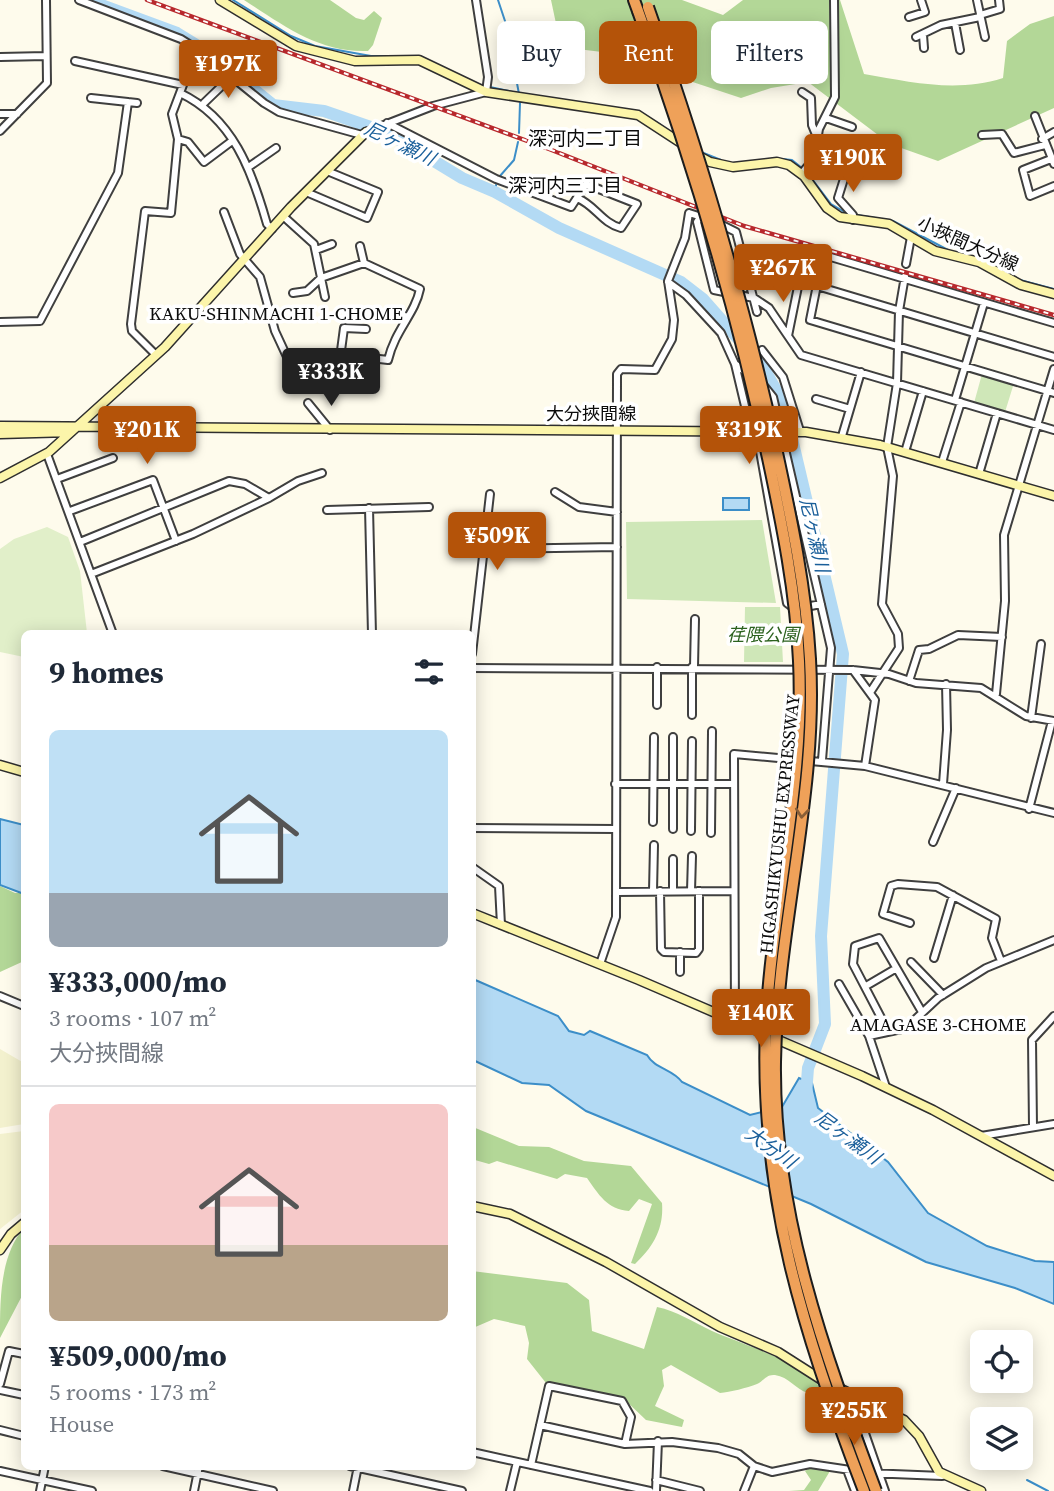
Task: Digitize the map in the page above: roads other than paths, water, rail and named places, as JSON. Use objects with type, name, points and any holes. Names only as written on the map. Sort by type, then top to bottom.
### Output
[{"type":"highway","name":"HIGASHIKYUSHU EXPRESSWAY","points":[[634,0],[644,6],[731,258],[769,415],[799,567],[808,631],[811,704],[803,808],[777,1022],[777,1131],[783,1188],[808,1300],[876,1491]]},
{"type":"highway","name":"HIGASHIKYUSHU EXPRESSWAY","points":[[644,6],[722,265],[756,402],[789,569],[799,654],[799,726],[766,1023],[770,1168],[780,1226],[805,1325],[864,1491]]},
{"type":"main road","points":[[220,0],[296,46],[355,61],[419,60],[486,92],[638,115],[710,162],[737,167],[782,163],[802,174]]},
{"type":"main road","points":[[0,478],[47,454],[156,355],[283,216],[364,134]]},
{"type":"main road","name":"小挾間大分線","points":[[802,174],[827,208],[840,217],[889,224],[935,251],[979,262],[1021,285],[1054,293]]},
{"type":"main road","points":[[0,426],[74,430]]},
{"type":"main road","points":[[0,434],[74,430]]},
{"type":"main road","name":"大分挾間線","points":[[74,430],[800,431],[842,436],[887,447],[1054,496]]},
{"type":"main road","points":[[0,765],[21,771]]},
{"type":"main road","points":[[476,916],[600,964],[886,1087],[1054,1176]]},
{"type":"main road","points":[[476,1207],[503,1212],[559,1238],[631,1275],[708,1320],[768,1347],[813,1376],[909,1424],[942,1476],[981,1491]]},
{"type":"main road","points":[[0,1250],[21,1226]]},
{"type":"street","points":[[0,131],[47,83],[47,0]]},
{"type":"street","points":[[79,0],[181,39],[264,103],[279,111],[364,134],[386,123],[486,92],[488,78],[476,0]]},
{"type":"street","points":[[802,174],[816,154],[817,139],[835,97],[834,0]]},
{"type":"street","points":[[909,17],[925,13],[921,0]]},
{"type":"street","points":[[977,0],[985,37]]},
{"type":"street","points":[[924,48],[919,36],[941,24],[955,23],[1000,9],[999,0]]},
{"type":"street","points":[[955,23],[960,50]]},
{"type":"street","points":[[0,57],[46,56]]},
{"type":"street","points":[[75,61],[183,85],[172,114],[178,139],[171,213],[145,211],[131,324],[132,331],[156,355]]},
{"type":"street","points":[[204,103],[232,76]]},
{"type":"street","points":[[802,92],[811,99],[812,125],[817,139]]},
{"type":"street","points":[[180,93],[204,103],[250,166],[267,223],[272,229]]},
{"type":"street","points":[[90,98],[136,103]]},
{"type":"street","points":[[0,322],[40,321],[118,173],[128,102]]},
{"type":"street","points":[[0,114],[17,114]]},
{"type":"street","points":[[1035,116],[1043,142],[1053,161],[1023,170],[1030,196],[1054,186]]},
{"type":"street","points":[[826,118],[852,127]]},
{"type":"street","points":[[386,123],[496,179],[571,207],[578,198],[582,185],[586,184],[637,204],[621,228],[608,223],[591,205],[578,198]]},
{"type":"street","points":[[982,135],[1002,134],[1014,153],[1043,142],[1054,131]]},
{"type":"street","points":[[178,139],[188,142],[204,162],[232,141]]},
{"type":"street","points":[[250,166],[276,148]]},
{"type":"street","points":[[853,220],[853,215],[838,198],[848,166],[879,174]]},
{"type":"street","points":[[306,192],[367,218],[378,192],[327,170]]},
{"type":"street","points":[[224,212],[238,250],[262,281],[275,331],[288,359],[304,367],[361,355],[388,360],[396,334],[417,302],[420,288],[364,263],[321,278],[307,290],[293,293]]},
{"type":"street","points":[[600,964],[617,917],[617,373],[621,369],[655,370],[672,339],[674,320],[667,282],[685,238],[689,212],[736,233],[757,312]]},
{"type":"street","points":[[283,216],[313,242],[325,297]]},
{"type":"street","points":[[701,216],[697,222],[714,290],[754,298],[769,308],[801,355],[1054,430]]},
{"type":"street","points":[[906,264],[911,237]]},
{"type":"street","points":[[316,250],[332,244]]},
{"type":"street","points":[[360,246],[364,263]]},
{"type":"street","points":[[823,258],[824,255],[904,277],[1054,323]]},
{"type":"street","points":[[788,336],[802,267]]},
{"type":"street","points":[[871,691],[899,648],[898,634],[882,604],[892,476],[887,447],[897,383],[899,311],[904,277]]},
{"type":"street","points":[[667,282],[686,295],[720,331],[735,364],[752,430],[758,440],[787,603],[794,609],[821,604]]},
{"type":"street","points":[[1051,392],[810,320],[817,283],[899,311],[1054,357]]},
{"type":"street","points":[[942,463],[965,366],[984,303]]},
{"type":"street","points":[[390,310],[407,317]]},
{"type":"street","points":[[340,358],[344,328],[366,329]]},
{"type":"street","points":[[762,350],[783,377],[800,431]]},
{"type":"street","points":[[735,364],[773,397],[830,642],[831,668],[822,760]]},
{"type":"street","points":[[996,694],[1002,637],[1004,535],[1037,425],[1051,392],[1054,369]]},
{"type":"street","points":[[842,436],[861,372]]},
{"type":"street","points":[[905,452],[923,391]]},
{"type":"street","points":[[816,400],[850,409]]},
{"type":"street","points":[[308,403],[330,430]]},
{"type":"street","points":[[979,474],[997,413]]},
{"type":"street","points":[[47,454],[112,630]]},
{"type":"street","points":[[57,479],[113,458]]},
{"type":"street","points":[[91,574],[176,541],[269,498],[298,481],[322,473]]},
{"type":"street","points":[[69,510],[150,479],[176,541]]},
{"type":"street","points":[[80,542],[229,481],[245,484],[269,498]]},
{"type":"street","points":[[555,492],[579,507],[617,512]]},
{"type":"street","points":[[475,630],[490,494]]},
{"type":"street","points":[[327,510],[429,507]]},
{"type":"street","points":[[369,508],[372,630]]},
{"type":"street","points":[[485,549],[617,547]]},
{"type":"street","points":[[692,715],[695,619]]},
{"type":"street","points":[[909,681],[919,650],[929,649],[958,635],[1002,637]]},
{"type":"street","points":[[1031,718],[1041,644]]},
{"type":"street","points":[[657,667],[657,705]]},
{"type":"street","points":[[476,668],[831,668],[885,673],[909,681],[981,688],[996,694],[1031,718],[1053,721],[1029,809]]},
{"type":"street","points":[[853,670],[871,691],[875,707],[865,765]]},
{"type":"street","points":[[943,784],[947,730],[946,684]]},
{"type":"street","points":[[711,833],[712,732]]},
{"type":"street","points":[[653,822],[654,737]]},
{"type":"street","points":[[673,737],[673,829]]},
{"type":"street","points":[[691,831],[692,741]]},
{"type":"street","points":[[735,1023],[734,754],[865,765],[1029,809],[1054,813]]},
{"type":"street","points":[[615,784],[734,784]]},
{"type":"street","points":[[933,842],[956,788]]},
{"type":"street","points":[[476,828],[616,830]]},
{"type":"street","points":[[654,845],[661,949],[664,952],[696,953],[699,949],[692,856]]},
{"type":"street","points":[[673,859],[673,891]]},
{"type":"street","points":[[476,870],[500,888],[501,925]]},
{"type":"street","points":[[910,923],[883,914],[893,884],[932,886],[996,919],[992,938],[1001,961]]},
{"type":"street","points":[[617,892],[733,891]]},
{"type":"street","points":[[934,958],[953,895]]},
{"type":"street","points":[[888,1031],[853,964],[855,946],[879,938],[922,1012]]},
{"type":"street","points":[[869,1035],[906,1028],[943,995],[1001,961],[1054,940]]},
{"type":"street","points":[[680,952],[680,972]]},
{"type":"street","points":[[911,961],[943,995]]},
{"type":"street","points":[[866,986],[895,969]]},
{"type":"street","points":[[839,984],[869,1035],[886,1087]]},
{"type":"street","points":[[0,996],[21,1005]]},
{"type":"street","points":[[1033,1127],[1032,1040],[1054,1016]]},
{"type":"street","points":[[981,1136],[1054,1124]]},
{"type":"street","points":[[0,1384],[9,1351],[21,1353]]},
{"type":"street","points":[[531,1465],[549,1386],[622,1401],[631,1417],[625,1444]]},
{"type":"street","points":[[0,1390],[21,1394]]},
{"type":"street","points":[[851,1393],[884,1491]]},
{"type":"street","points":[[540,1425],[625,1444],[658,1441],[720,1448],[739,1454],[754,1466],[772,1472],[810,1464],[878,1474],[942,1476]]},
{"type":"street","points":[[0,1430],[21,1435]]},
{"type":"street","points":[[656,1491],[658,1441]]},
{"type":"street","points":[[476,1453],[650,1491]]},
{"type":"street","points":[[510,1491],[517,1462]]},
{"type":"street","points":[[744,1491],[754,1466]]},
{"type":"street","points":[[40,1491],[44,1470]]},
{"type":"street","points":[[194,1491],[198,1470],[273,1491]]},
{"type":"street","points":[[353,1491],[355,1470]]},
{"type":"street","points":[[368,1470],[462,1491]]},
{"type":"street","points":[[847,1470],[855,1491]]},
{"type":"street","points":[[0,1471],[92,1491]]},
{"type":"street","points":[[656,1480],[700,1491]]},
{"type":"water","points":[[723,498],[749,498],[749,510],[723,510]]},
{"type":"water","points":[[0,819],[21,824],[21,893],[0,885]]},
{"type":"water","name":"大分川","points":[[476,980],[558,1016],[569,1031],[584,1035],[590,1031],[647,1055],[650,1060],[682,1082],[750,1115],[782,1107],[799,1078],[812,1083],[818,1108],[888,1162],[928,1213],[987,1246],[1035,1261],[1054,1262],[1054,1304],[1015,1288],[926,1262],[811,1204],[586,1111],[549,1085],[522,1083],[476,1061]]},
{"type":"waterway","name":"尼ヶ瀬川","points":[[88,0],[177,33],[208,52],[273,105],[324,111],[388,133],[462,178],[495,192],[559,228],[681,282],[703,299],[763,367],[780,397],[788,422],[843,654],[821,936],[825,1024],[808,1068],[806,1095]]},
{"type":"waterway","points":[[233,0],[291,36],[315,46],[371,56],[418,56]]},
{"type":"waterway","points":[[498,0],[506,24],[519,94]]},
{"type":"waterway","points":[[490,87],[522,94]]},
{"type":"waterway","points":[[519,133],[520,103]]},
{"type":"waterway","points":[[648,117],[661,125]]},
{"type":"waterway","points":[[500,176],[514,160],[518,142]]},
{"type":"waterway","points":[[701,152],[721,160]]},
{"type":"waterway","points":[[782,159],[792,160],[802,168]]},
{"type":"waterway","points":[[806,171],[831,204],[848,214]]},
{"type":"waterway","name":"尼ヶ瀬川","points":[[495,192],[496,185]]},
{"type":"waterway","points":[[857,215],[893,221],[948,250]]},
{"type":"waterway","points":[[1020,280],[1054,289]]},
{"type":"waterway","points":[[1027,1480],[1048,1491]]},
{"type":"railway","points":[[147,0],[549,149],[744,226],[1054,315]]},
{"type":"district","name":"深河内二丁目","points":[[585,138]]},
{"type":"district","name":"深河内三丁目","points":[[565,185]]},
{"type":"district","name":"KAKU-SHINMACHI 1-CHOME","points":[[276,313]]},
{"type":"district","name":"AMAGASE 3-CHOME","points":[[938,1024]]},
{"type":"park label","name":"荏隈公園","points":[[763,635]]}]
